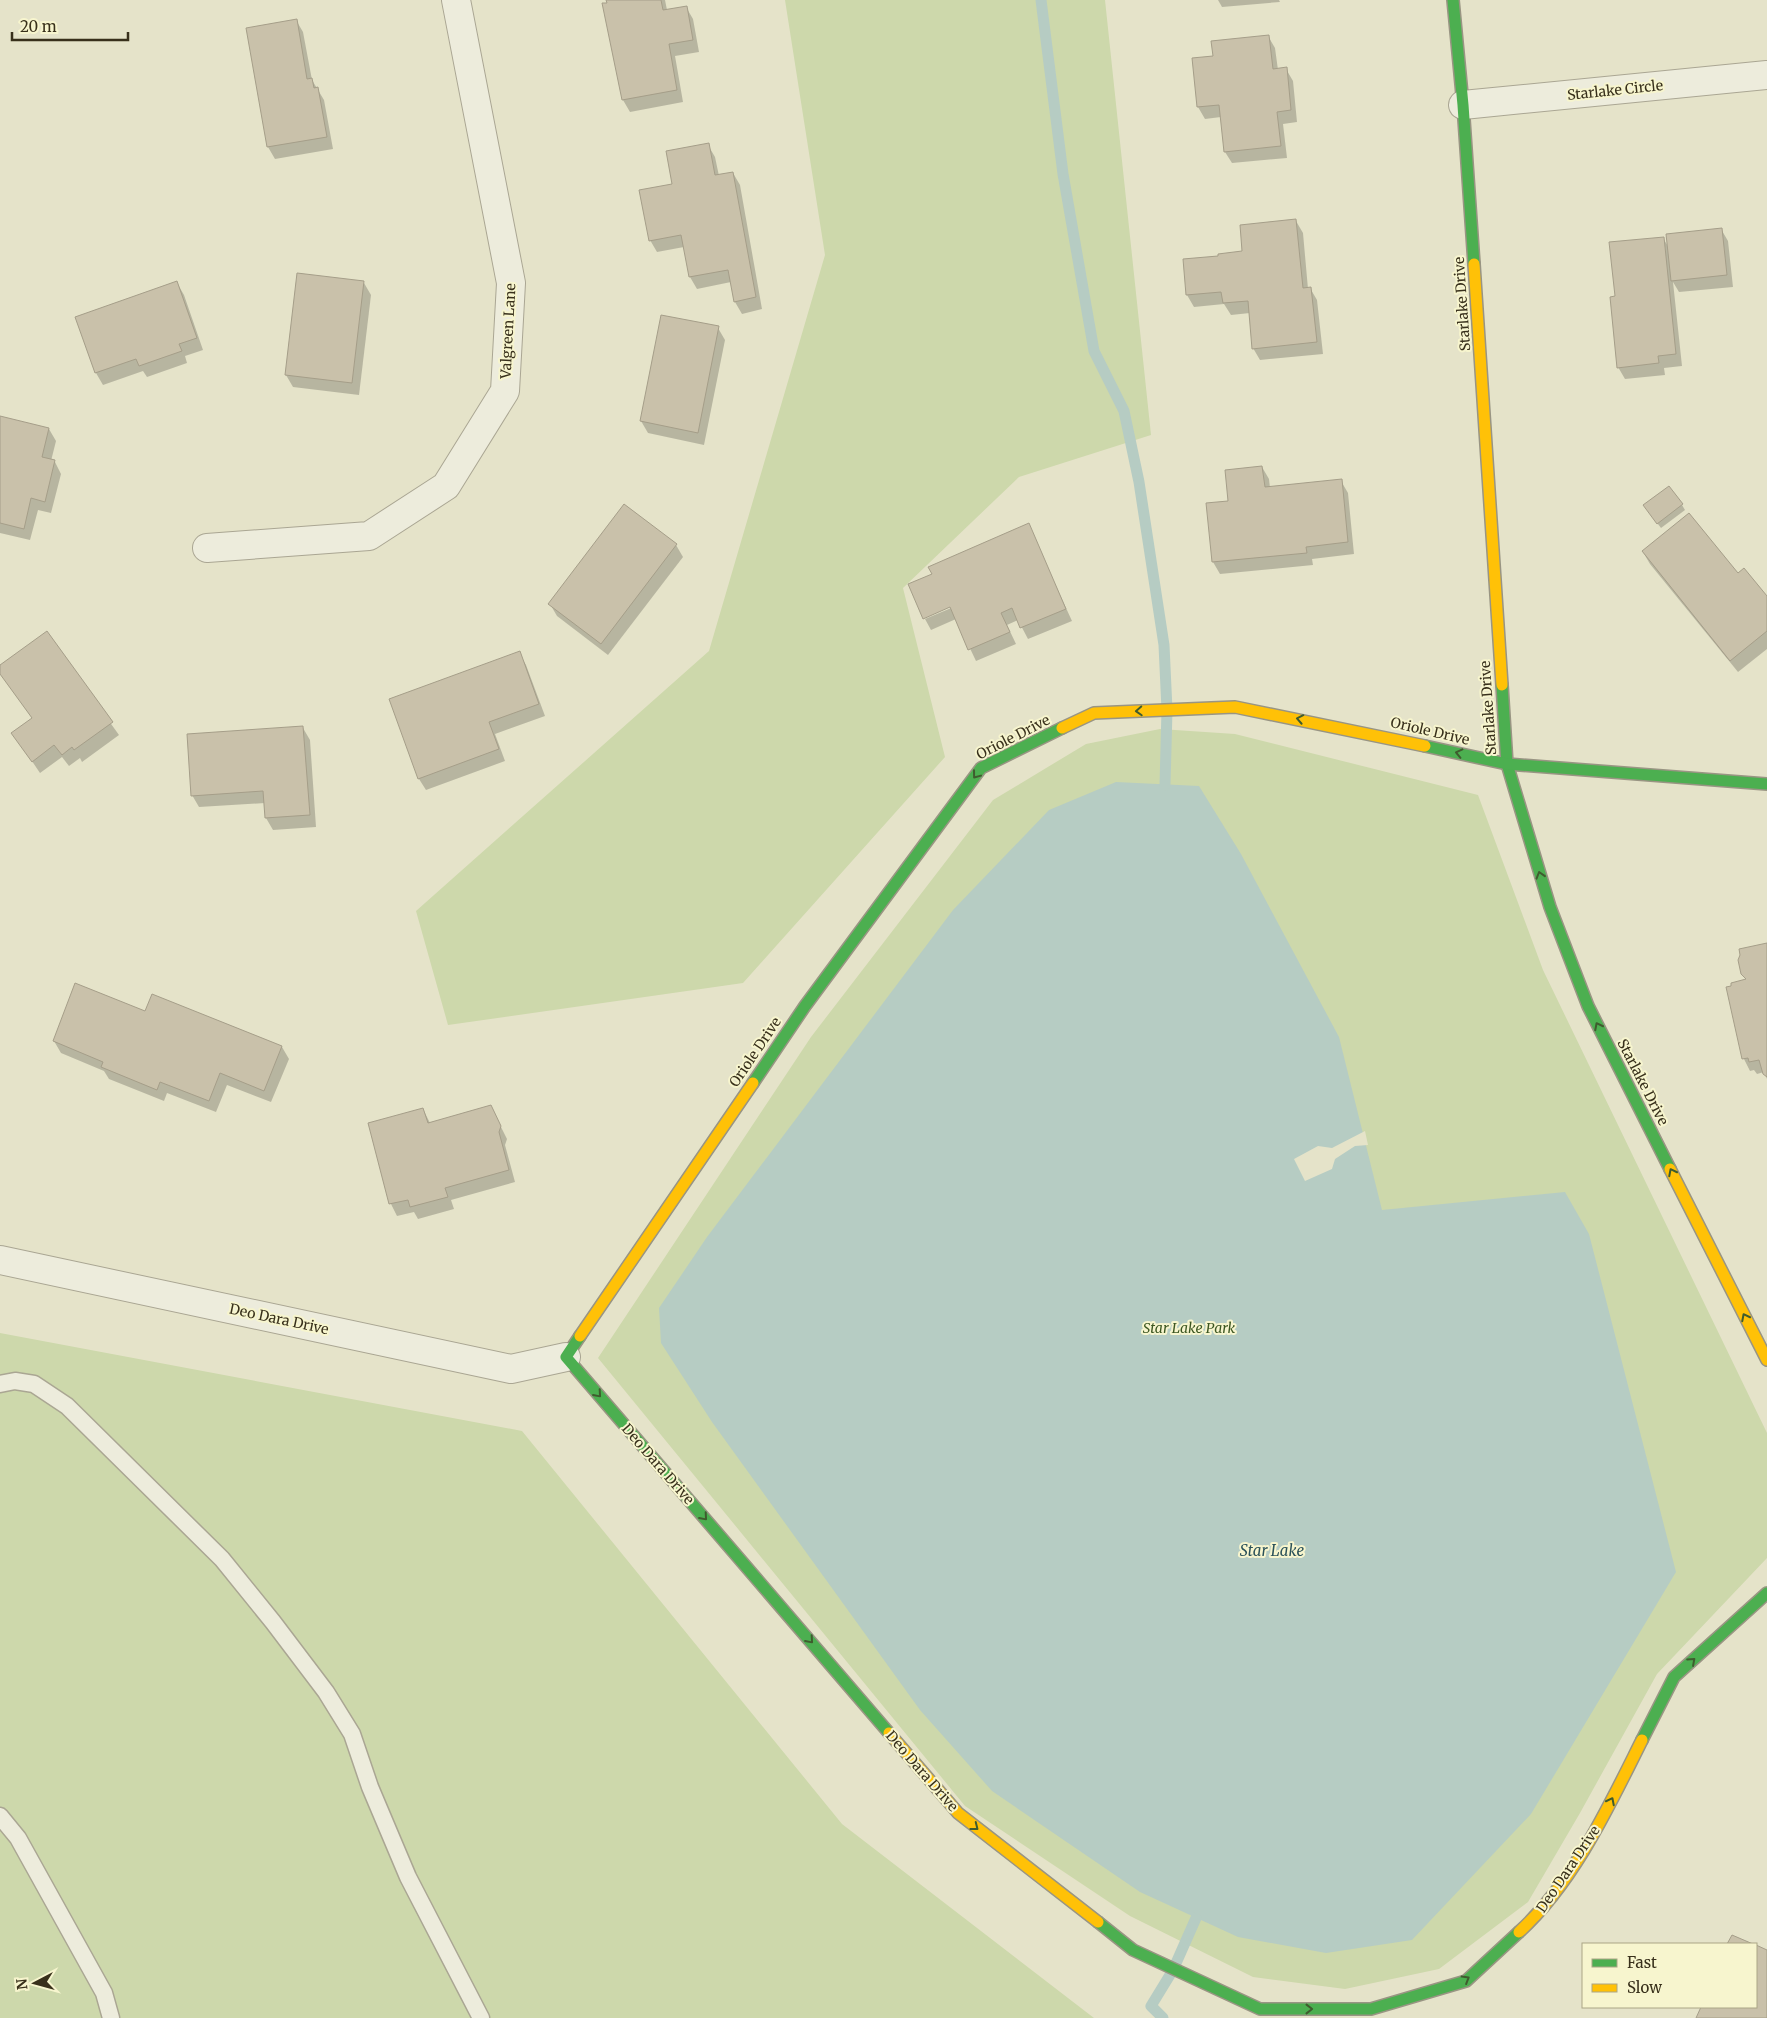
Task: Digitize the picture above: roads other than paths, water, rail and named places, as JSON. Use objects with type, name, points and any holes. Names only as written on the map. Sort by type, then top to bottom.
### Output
[{"type":"street","name":"Valgreen Lane","points":[[207,548],[369,536],[446,486],[505,391],[512,283],[456,0]]},
{"type":"street","name":"Starlake Drive","points":[[1453,0],[1464,105],[1507,764],[1550,907],[1588,1006],[1767,1360]]},
{"type":"street","name":"Starlake Circle","points":[[1464,105],[1767,75]]},
{"type":"street","name":"Oriole Drive","points":[[566,1357],[805,1006],[981,768],[1094,713],[1234,707],[1368,732],[1507,764],[1767,784]]},
{"type":"street","name":"Deo Dara Drive","points":[[0,1260],[511,1369],[566,1357],[958,1813],[1133,1950],[1260,2013],[1371,2009],[1466,1981],[1540,1913],[1596,1831],[1674,1677],[1767,1593]]},
{"type":"lane","points":[[0,1384],[15,1381],[34,1384],[67,1406],[222,1560],[273,1622],[326,1692],[352,1734],[370,1787],[408,1877],[481,2018]]},
{"type":"lane","points":[[0,1816],[18,1838],[104,1993],[111,2018]]},
{"type":"water","name":"Star Lake","points":[[1116,782],[1199,786],[1241,854],[1339,1037],[1382,1210],[1565,1192],[1589,1234],[1676,1572],[1531,1814],[1412,1940],[1326,1953],[1238,1937],[1140,1892],[992,1791],[920,1710],[712,1422],[661,1343],[659,1308],[707,1237],[953,910],[1049,810]]},
{"type":"waterway","points":[[1041,0],[1063,174],[1094,351],[1124,411],[1139,482],[1164,645],[1167,710],[1165,785]]},
{"type":"waterway","points":[[1163,2018],[1151,2006],[1173,1970],[1196,1918]]},
{"type":"park label","name":"Star Lake Park","points":[[1189,1328]]}]
